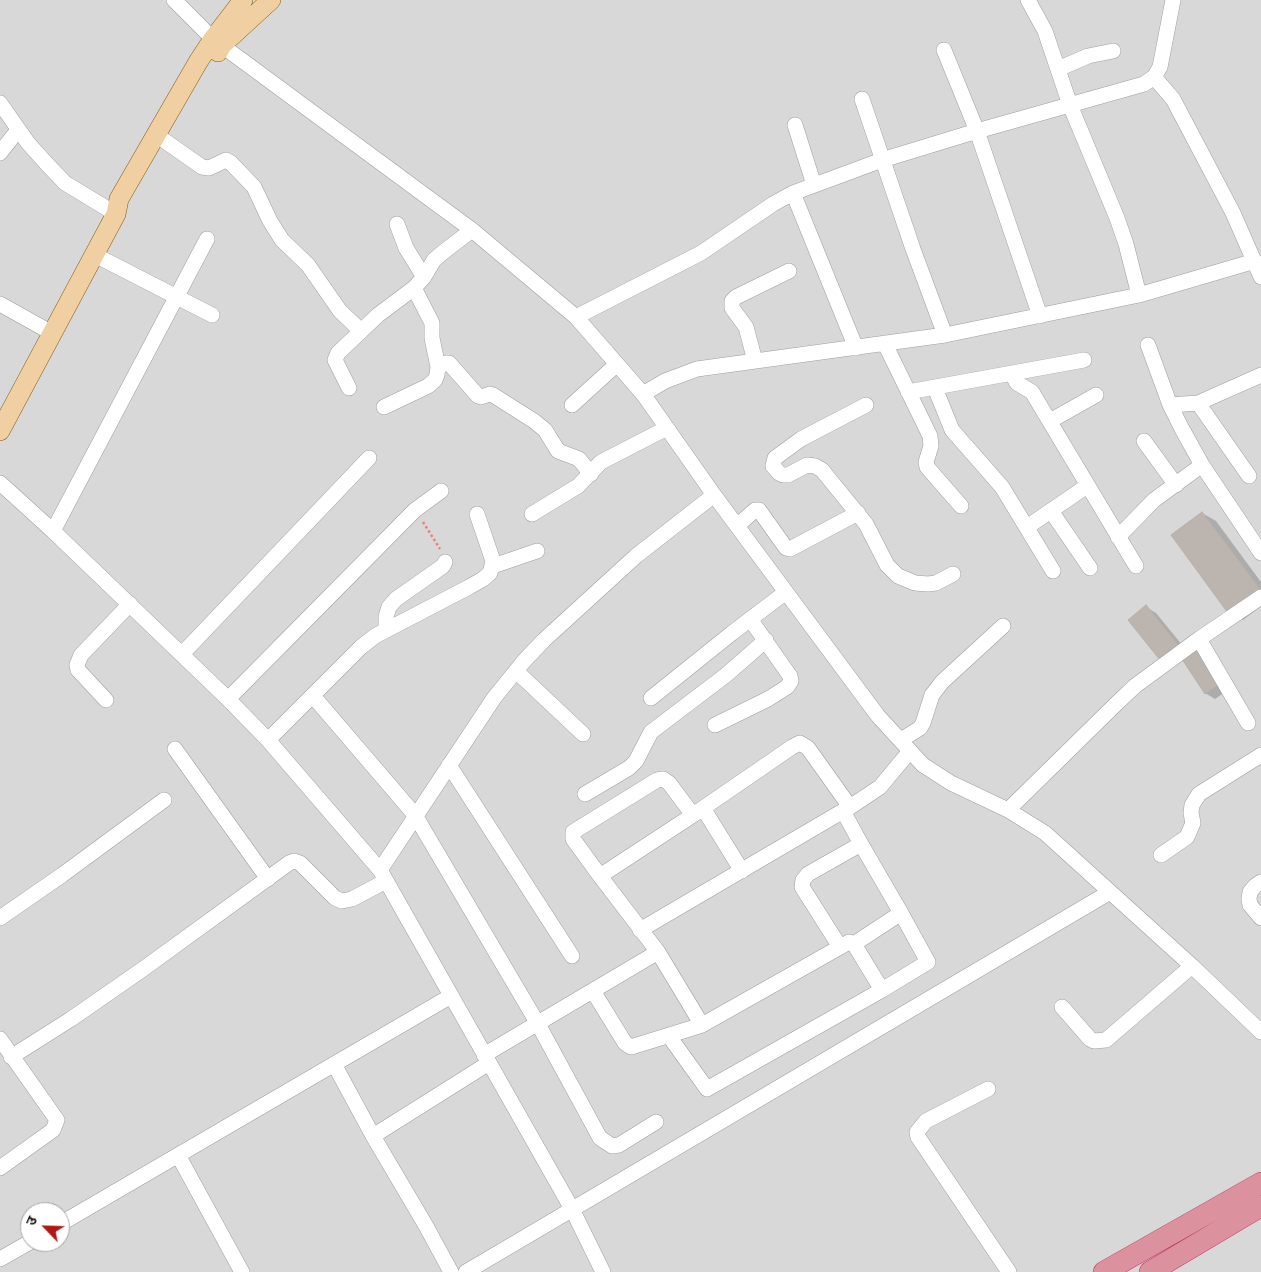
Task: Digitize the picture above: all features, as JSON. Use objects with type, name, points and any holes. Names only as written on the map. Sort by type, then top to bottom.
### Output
[{"type":"highway","points":[[1104,1272],[1261,1183]]},
{"type":"highway","points":[[1150,1272],[1261,1206]]},
{"type":"main road","points":[[0,431],[116,214],[119,199],[218,42],[254,3]]},
{"type":"main road","points":[[116,214],[128,206],[218,42]]},
{"type":"street","points":[[174,0],[218,42],[472,230],[576,317],[643,394],[714,495],[878,716],[923,764],[951,783],[1008,810],[1045,834],[1192,966],[1261,1032]]},
{"type":"street","points":[[1028,0],[1045,31],[1070,105],[1117,218],[1126,244],[1139,296]]},
{"type":"street","points":[[576,317],[702,254],[772,204],[793,192],[882,160],[1144,84],[1154,77],[1160,67],[1173,0]]},
{"type":"street","points":[[944,50],[977,131],[1040,316]]},
{"type":"street","points":[[1058,69],[1088,56],[1113,51]]},
{"type":"street","points":[[1154,77],[1173,100],[1233,213],[1261,277]]},
{"type":"street","points":[[862,99],[913,249],[945,335]]},
{"type":"street","points":[[0,103],[18,130],[65,182],[116,214]]},
{"type":"street","points":[[795,125],[814,185]]},
{"type":"street","points":[[0,153],[18,130]]},
{"type":"street","points":[[165,141],[202,167],[209,168],[222,160],[231,163],[254,187],[270,221],[282,240],[308,264],[340,311],[360,331]]},
{"type":"street","points":[[793,192],[856,348]]},
{"type":"street","points":[[384,407],[428,386],[434,380],[438,367],[432,338],[431,317],[397,224]]},
{"type":"street","points":[[349,388],[335,360],[338,353],[391,304],[419,283],[434,260],[472,230]]},
{"type":"street","points":[[53,531],[208,240]]},
{"type":"street","points":[[94,254],[212,315]]},
{"type":"street","points":[[643,394],[665,380],[688,372],[945,335],[1139,296],[1255,261]]},
{"type":"street","points":[[755,361],[746,328],[732,308],[732,301],[736,297],[789,271]]},
{"type":"street","points":[[0,304],[52,333]]},
{"type":"street","points":[[885,344],[930,436],[931,446],[926,462],[927,466],[960,506]]},
{"type":"street","points":[[1148,345],[1170,404],[1202,465],[1261,553]]},
{"type":"street","points":[[908,392],[1084,360]]},
{"type":"street","points":[[438,367],[446,362],[449,363],[478,396],[493,395],[534,421],[541,426],[558,451],[579,459],[591,474]]},
{"type":"street","points":[[572,405],[617,364]]},
{"type":"street","points":[[1012,374],[1017,383],[1032,392],[1136,566]]},
{"type":"street","points":[[1170,404],[1198,403],[1261,375]]},
{"type":"street","points":[[935,388],[952,430],[1002,487],[1053,571]]},
{"type":"street","points":[[1050,422],[1096,395]]},
{"type":"street","points":[[1198,403],[1249,476]]},
{"type":"street","points":[[866,405],[801,438],[775,458],[773,466],[783,475],[788,475],[807,465],[815,466],[822,470],[858,513],[873,535],[887,565],[898,576],[915,583],[928,584],[936,583],[953,574]]},
{"type":"street","points":[[532,514],[578,486],[601,462],[667,428]]},
{"type":"street","points":[[1144,441],[1176,485]]},
{"type":"street","points":[[182,654],[369,458]]},
{"type":"street","points":[[1118,537],[1154,500],[1202,465]]},
{"type":"street","points":[[0,484],[53,531],[228,699],[268,740],[383,876],[572,1209],[603,1272]]},
{"type":"street","points":[[1027,527],[1087,486]]},
{"type":"street","points":[[228,699],[415,510],[441,491]]},
{"type":"street","points":[[12,1057],[143,969],[294,861],[300,863],[335,898],[342,900],[352,899],[383,876],[416,816],[449,765],[494,698],[516,671],[544,640],[636,556],[714,495]]},
{"type":"street","points":[[737,526],[755,510],[759,510],[786,548],[790,549],[858,513]]},
{"type":"street","points":[[1051,511],[1090,568]]},
{"type":"street","points":[[268,740],[361,647],[386,629],[483,579],[490,573],[493,561],[477,514]]},
{"type":"street","points":[[493,566],[536,551]]},
{"type":"street","points":[[386,629],[386,617],[389,607],[396,599],[443,566],[445,562]]},
{"type":"street","points":[[651,698],[786,592]]},
{"type":"street","points":[[1008,810],[1135,686],[1261,596]]},
{"type":"street","points":[[106,700],[78,670],[77,665],[81,654],[130,604]]},
{"type":"street","points":[[716,725],[768,699],[790,684],[790,676],[750,619]]},
{"type":"street","points":[[640,930],[742,871],[880,787],[923,723],[932,695],[942,682],[1003,626]]},
{"type":"street","points":[[1200,639],[1248,723]]},
{"type":"street","points":[[585,794],[630,768],[636,761],[651,732],[726,676],[766,640]]},
{"type":"street","points":[[516,671],[583,734]]},
{"type":"street","points":[[313,696],[416,816],[538,1024],[600,1138],[612,1146],[619,1145],[656,1122]]},
{"type":"street","points":[[600,876],[800,743],[808,748],[846,809],[861,844],[928,962],[707,1089],[669,1036]]},
{"type":"street","points":[[175,749],[268,879]]},
{"type":"street","points":[[1161,855],[1188,837],[1193,823],[1192,805],[1199,794],[1261,755]]},
{"type":"street","points":[[449,765],[572,956]]},
{"type":"street","points":[[702,1025],[658,952],[573,839],[573,832],[656,780],[662,779],[698,811],[742,871]]},
{"type":"street","points":[[0,918],[164,800]]},
{"type":"street","points":[[861,844],[808,874],[803,880],[802,887],[882,990]]},
{"type":"street","points":[[1261,882],[1250,892],[1249,899],[1250,905],[1261,918]]},
{"type":"street","points":[[466,1272],[1110,892]]},
{"type":"street","points":[[593,991],[628,1046],[637,1046],[702,1025],[901,913]]},
{"type":"street","points":[[373,1136],[538,1024],[658,952]]},
{"type":"street","points":[[1062,1007],[1090,1039],[1094,1041],[1106,1040],[1192,966]]},
{"type":"street","points":[[70,1218],[451,996]]},
{"type":"street","points":[[0,1039],[57,1120],[53,1130],[0,1168]]},
{"type":"street","points":[[334,1064],[451,1272]]},
{"type":"street","points":[[988,1089],[926,1122],[917,1132],[922,1144],[1009,1272]]},
{"type":"street","points":[[178,1155],[242,1272]]},
{"type":"street","points":[[0,1259],[20,1248]]},
{"type":"path","points":[[415,510],[445,557],[445,562]]},
{"type":"shaded area","points":[[0,0],[1261,0],[1261,1272],[0,1272]]},
{"type":"building","points":[[1202,512],[1260,589],[1228,613],[1171,535]]},
{"type":"building","points":[[1146,605],[1178,645],[1160,660],[1128,620]]},
{"type":"building","points":[[1199,648],[1222,682],[1205,694],[1182,659]]}]
